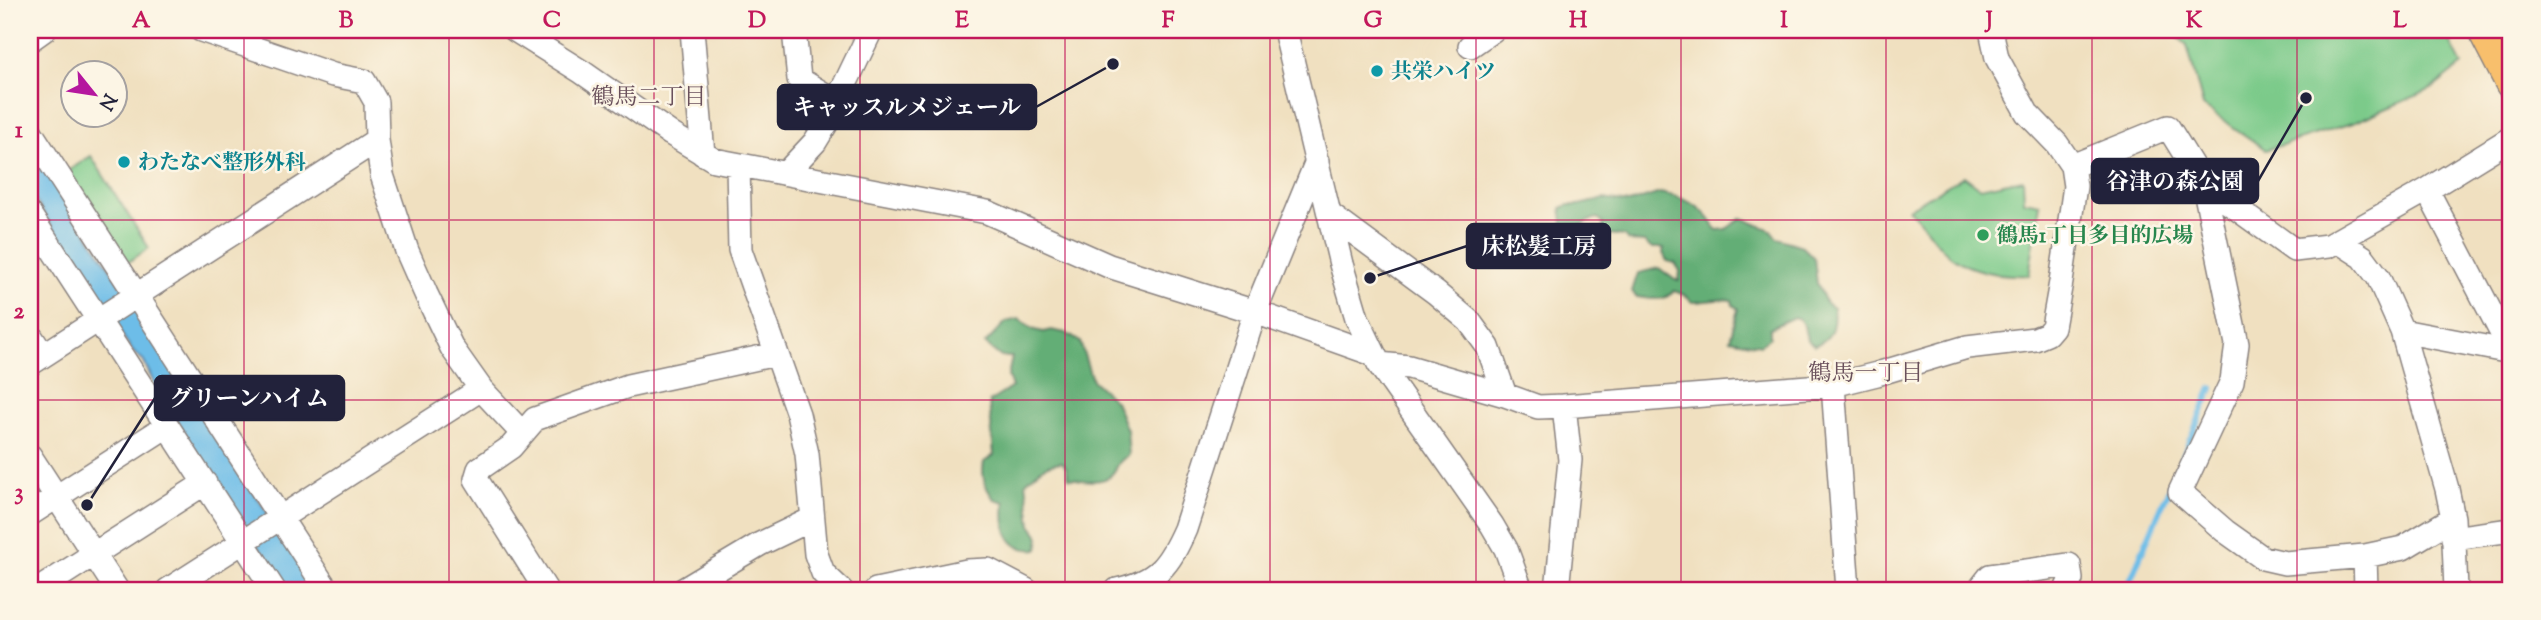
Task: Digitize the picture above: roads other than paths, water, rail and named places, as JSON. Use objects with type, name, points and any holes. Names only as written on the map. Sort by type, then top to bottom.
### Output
[{"type":"main road","points":[[2483,30],[2511,84]]},
{"type":"street","points":[[30,40],[44,30]]},
{"type":"street","points":[[201,30],[333,75],[363,81],[376,102],[382,175],[407,251],[452,348],[481,389],[522,433]]},
{"type":"street","points":[[515,30],[714,160],[987,212],[1109,266],[1255,312],[1376,359],[1505,395],[1538,407],[1833,385],[1967,347],[2035,339],[2047,334],[2053,327],[2061,282],[2075,186],[2072,166],[2057,144],[2027,113],[1997,58],[1991,30]]},
{"type":"street","points":[[692,30],[703,154]]},
{"type":"street","points":[[794,30],[799,79],[837,102]]},
{"type":"street","points":[[786,173],[815,142],[871,30]]},
{"type":"street","points":[[1285,30],[1340,264],[1357,318],[1376,359],[1507,549],[1521,590]]},
{"type":"street","points":[[1470,46],[1493,30]]},
{"type":"street","points":[[2072,166],[2168,127],[2204,185],[2237,344],[2232,381],[2180,492],[2225,531],[2263,558],[2285,564],[2365,556],[2403,548],[2453,528],[2511,530]]},
{"type":"street","points":[[30,131],[327,590]]},
{"type":"street","points":[[2204,185],[2294,250],[2328,246],[2511,138]]},
{"type":"street","points":[[30,335],[36,359],[377,139]]},
{"type":"street","points":[[1117,590],[1146,582],[1158,574],[1174,554],[1185,529],[1255,312],[1317,161]]},
{"type":"street","points":[[738,165],[740,250],[799,414],[807,454],[816,554],[823,573],[841,590]]},
{"type":"street","points":[[2427,190],[2511,351]]},
{"type":"street","points":[[1329,214],[1426,285],[1469,321],[1488,347],[1505,395]]},
{"type":"street","points":[[30,215],[274,590]]},
{"type":"street","points":[[2338,241],[2363,257],[2378,277],[2402,331],[2434,438],[2453,528],[2456,590]]},
{"type":"street","points":[[2402,331],[2511,351]]},
{"type":"street","points":[[546,590],[476,479],[479,469],[512,447],[535,419],[628,386],[776,354]]},
{"type":"street","points":[[1833,385],[1848,590]]},
{"type":"street","points":[[168,590],[481,389]]},
{"type":"street","points":[[1557,590],[1570,460],[1564,406]]},
{"type":"street","points":[[30,514],[167,426]]},
{"type":"street","points":[[30,456],[117,590]]},
{"type":"street","points":[[38,590],[205,484]]},
{"type":"street","points":[[683,590],[760,544],[812,519]]},
{"type":"street","points":[[2365,556],[2367,590]]},
{"type":"street","points":[[1979,590],[1990,576],[2069,565],[2071,579],[2066,590]]},
{"type":"street","points":[[876,590],[967,571],[988,570],[1026,590]]},
{"type":"water","points":[[30,144],[317,590],[287,590],[215,482],[155,385],[143,360],[133,352],[30,192]]},
{"type":"waterway","points":[[2126,590],[2212,388]]},
{"type":"place","name":"キャッスルメジェール","points":[[1113,64]]},
{"type":"place","name":"共栄ハイツ","points":[[1377,71]]},
{"type":"place","name":"谷津の森公園","points":[[2306,98]]},
{"type":"place","name":"わたなべ整形外科","points":[[124,162]]},
{"type":"place","name":"鶴馬1丁目多目的広場","points":[[1983,235]]},
{"type":"place","name":"床松髪工房","points":[[1370,278]]},
{"type":"place","name":"グリーンハイム","points":[[87,505]]},
{"type":"district","name":"鶴馬二丁目","points":[[649,96]]},
{"type":"district","name":"鶴馬一丁目","points":[[1866,372]]}]
